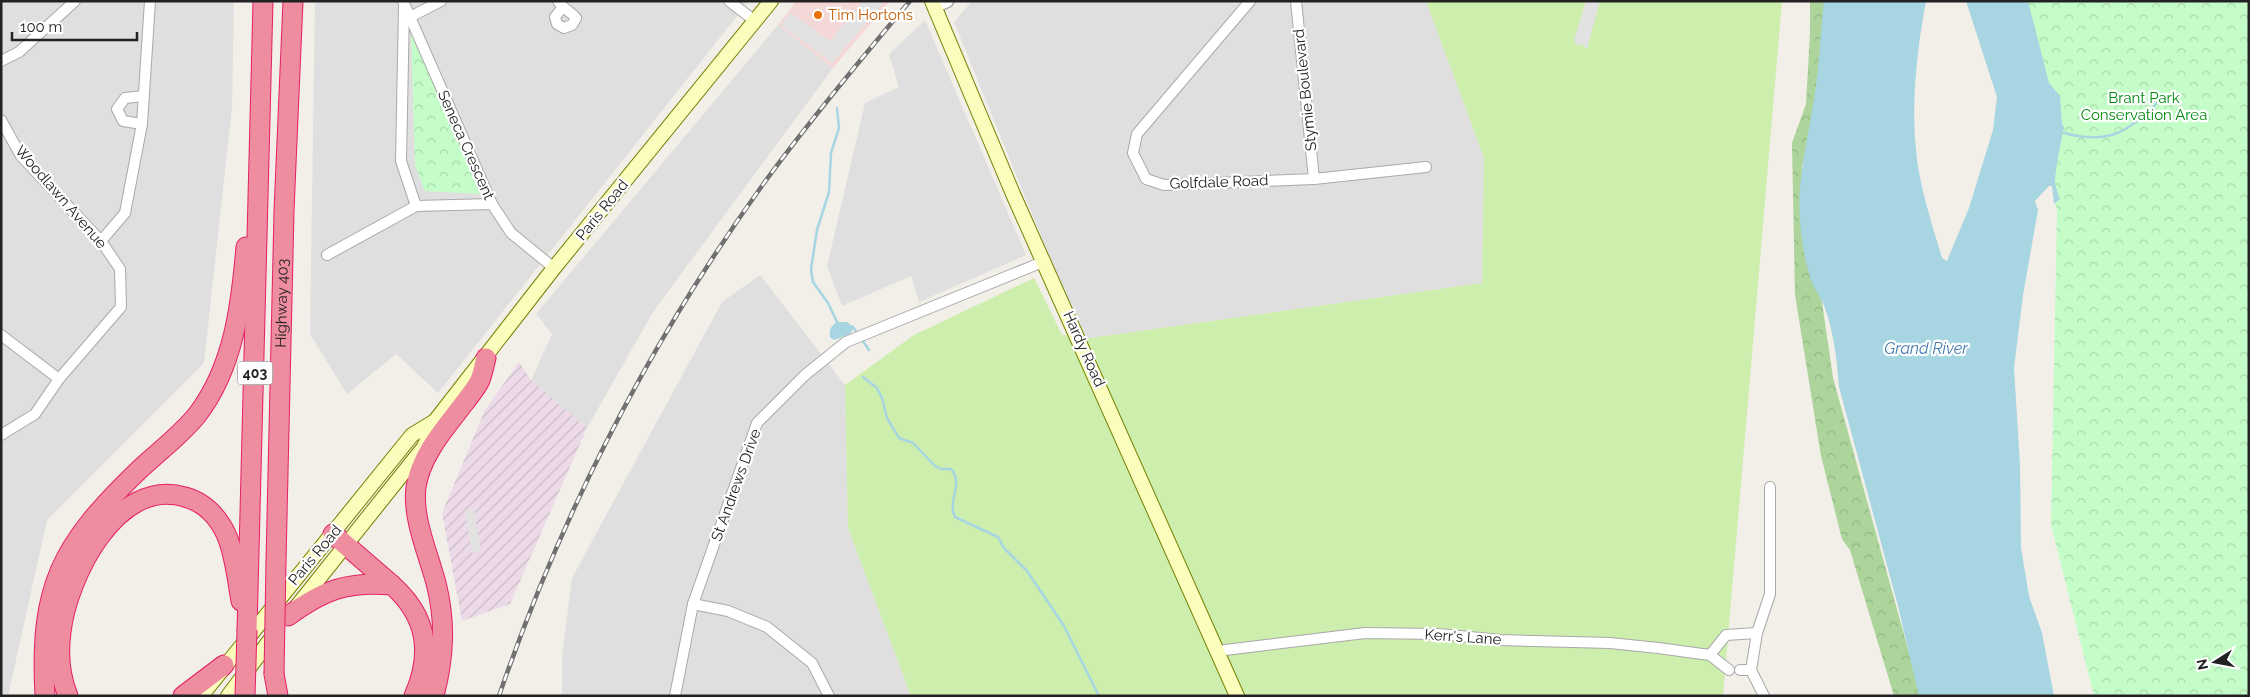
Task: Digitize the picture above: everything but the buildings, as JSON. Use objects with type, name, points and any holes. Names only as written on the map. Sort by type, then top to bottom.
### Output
[{"type":"highway","name":"Highway 403","points":[[245,600],[263,1]]},
{"type":"highway","name":"Highway 403","points":[[274,696],[284,211],[293,1]]},
{"type":"highway","points":[[45,696],[43,665],[47,616],[55,585],[67,555],[95,514],[197,415],[224,368],[236,327],[243,284],[253,176],[260,149]]},
{"type":"highway","points":[[434,696],[441,668],[443,623],[436,584],[420,526],[416,503],[416,487],[421,469],[436,442],[480,381],[486,358]]},
{"type":"highway","points":[[68,696],[61,666],[60,642],[71,590],[83,563],[99,538],[109,525],[134,503],[150,496],[175,494],[191,498],[212,513],[229,543],[245,600]]},
{"type":"highway","points":[[340,539],[392,585],[412,607],[423,630],[423,661],[414,696]]},
{"type":"highway","points":[[288,616],[313,598],[344,585],[392,585]]},
{"type":"highway","name":"403","points":[[245,600],[247,630],[245,696]]},
{"type":"highway","points":[[183,696],[224,665]]},
{"type":"highway","points":[[274,674],[278,696]]},
{"type":"main road","name":"Paris Road","points":[[228,696],[288,616],[412,436],[435,421],[486,358],[554,268],[771,1]]},
{"type":"main road","name":"Hardy Road","points":[[938,3],[1013,194],[1045,261],[1237,696]]},
{"type":"main road","name":"Paris Road","points":[[201,696],[224,665],[340,539]]},
{"type":"street","points":[[1,61],[19,52],[75,1]]},
{"type":"street","points":[[101,241],[125,213],[142,124],[150,1]]},
{"type":"street","points":[[410,18],[441,1]]},
{"type":"street","points":[[729,1],[755,21]]},
{"type":"street","name":"Golfdale Road","points":[[1250,1],[1137,134],[1133,153],[1146,179],[1164,185],[1314,179],[1426,167]]},
{"type":"street","name":"Stymie Boulevard","points":[[1296,1],[1314,179]]},
{"type":"street","name":"Seneca Crescent","points":[[403,2],[492,204],[510,233],[554,268]]},
{"type":"street","name":"Seneca Crescent","points":[[403,2],[401,161],[416,206]]},
{"type":"street","points":[[142,124],[123,121],[117,109],[125,98],[144,96]]},
{"type":"street","name":"Woodlawn Avenue","points":[[1,120],[21,156],[101,241],[120,269],[121,307],[59,379],[35,414],[1,435]]},
{"type":"street","points":[[327,255],[416,206],[492,204]]},
{"type":"street","name":"St Andrews Drive","points":[[675,696],[693,604],[757,423],[805,375],[846,342],[1045,261]]},
{"type":"street","points":[[1,335],[59,379]]},
{"type":"street","points":[[1764,696],[1746,670],[1756,633],[1770,594],[1770,487]]},
{"type":"street","points":[[693,604],[728,611],[767,627],[812,663],[828,696]]},
{"type":"street","name":"Kerr's Lane","points":[[1217,651],[1365,633],[1439,634],[1502,640],[1610,643],[1710,655]]},
{"type":"street","points":[[1729,670],[1710,655],[1726,635],[1756,633]]},
{"type":"shaded area","points":[[1,1],[234,1],[232,107],[204,363],[47,520],[8,696],[1,696]]},
{"type":"shaded area","points":[[315,1],[749,1],[438,393],[396,354],[347,394],[310,334]]},
{"type":"shaded area","points":[[796,1],[890,1],[833,68],[778,25]]},
{"type":"shaded area","points":[[863,1],[885,1],[832,63],[781,25],[791,13],[830,41]]},
{"type":"shaded area","points":[[972,1],[1426,1],[1484,158],[1482,283],[1083,339],[954,22]]},
{"type":"shaded area","points":[[1586,1],[1600,1],[1587,49],[1582,44],[1576,45],[1574,40]]},
{"type":"shaded area","points":[[925,20],[1026,255],[919,302],[911,276],[842,306],[827,266],[865,103],[899,87],[889,54]]},
{"type":"shaded area","points":[[778,25],[833,68],[653,312],[587,428],[531,380],[552,334],[536,314]]},
{"type":"shaded area","points":[[760,275],[845,385],[848,528],[911,696],[562,696],[562,657],[572,578],[722,302]]},
{"type":"shaded area","points":[[519,362],[531,380],[587,428],[510,604],[462,621],[442,513],[485,410]]},
{"type":"shaded area","points":[[474,509],[481,551],[472,553],[465,510]]},
{"type":"green space","points":[[1426,1],[1782,1],[1723,696],[911,696],[848,528],[845,385],[914,335],[1034,278],[1062,335],[1082,335],[1083,339],[1482,283],[1484,158]]},
{"type":"green space","points":[[1810,1],[1828,1],[1814,128],[1802,165],[1833,378],[1921,696],[1894,696],[1850,550],[1842,539],[1821,456],[1795,295],[1792,143],[1806,104]]},
{"type":"green space","name":"Brant Park Conservation Area","points":[[2018,1],[2249,1],[2249,696],[2094,696],[2051,525],[2057,212]]},
{"type":"green space","points":[[411,31],[481,194],[425,191],[415,165]]},
{"type":"water","name":"Grand River","points":[[1824,1],[1926,1],[1916,75],[1914,113],[1916,150],[1926,204],[1942,258],[1947,261],[1969,208],[1993,130],[1997,97],[1966,1],[2028,1],[2049,83],[2060,96],[2064,128],[2055,183],[2060,199],[2054,204],[2052,186],[2049,186],[2035,201],[2038,210],[2023,295],[2014,368],[2020,465],[2021,548],[2029,596],[2042,633],[2054,696],[1919,696],[1898,606],[1839,387],[1831,328],[1825,308],[1810,277],[1802,237],[1799,207],[1801,180],[1816,84]]},
{"type":"water","points":[[837,322],[848,322],[853,329],[850,334],[834,340],[830,337],[830,330]]},
{"type":"waterway","points":[[2064,133],[2093,137],[2117,133],[2137,121],[2158,102]]},
{"type":"waterway","points":[[837,108],[839,128],[831,153],[829,192],[817,230],[811,269],[813,282],[828,303],[837,322]]},
{"type":"waterway","points":[[852,326],[856,331]]},
{"type":"waterway","points":[[863,341],[869,350]]},
{"type":"waterway","points":[[863,377],[877,388],[882,398],[887,418],[899,438],[913,443],[935,466],[941,469],[951,469],[955,474],[956,486],[953,505],[955,517],[998,537],[1004,548],[1027,571],[1064,626],[1099,696]]},
{"type":"railway","points":[[499,696],[551,560],[613,429],[647,366],[684,304],[764,183],[836,90],[910,1]]},
{"type":"place","name":"Tim Hortons","points":[[818,15]]}]
